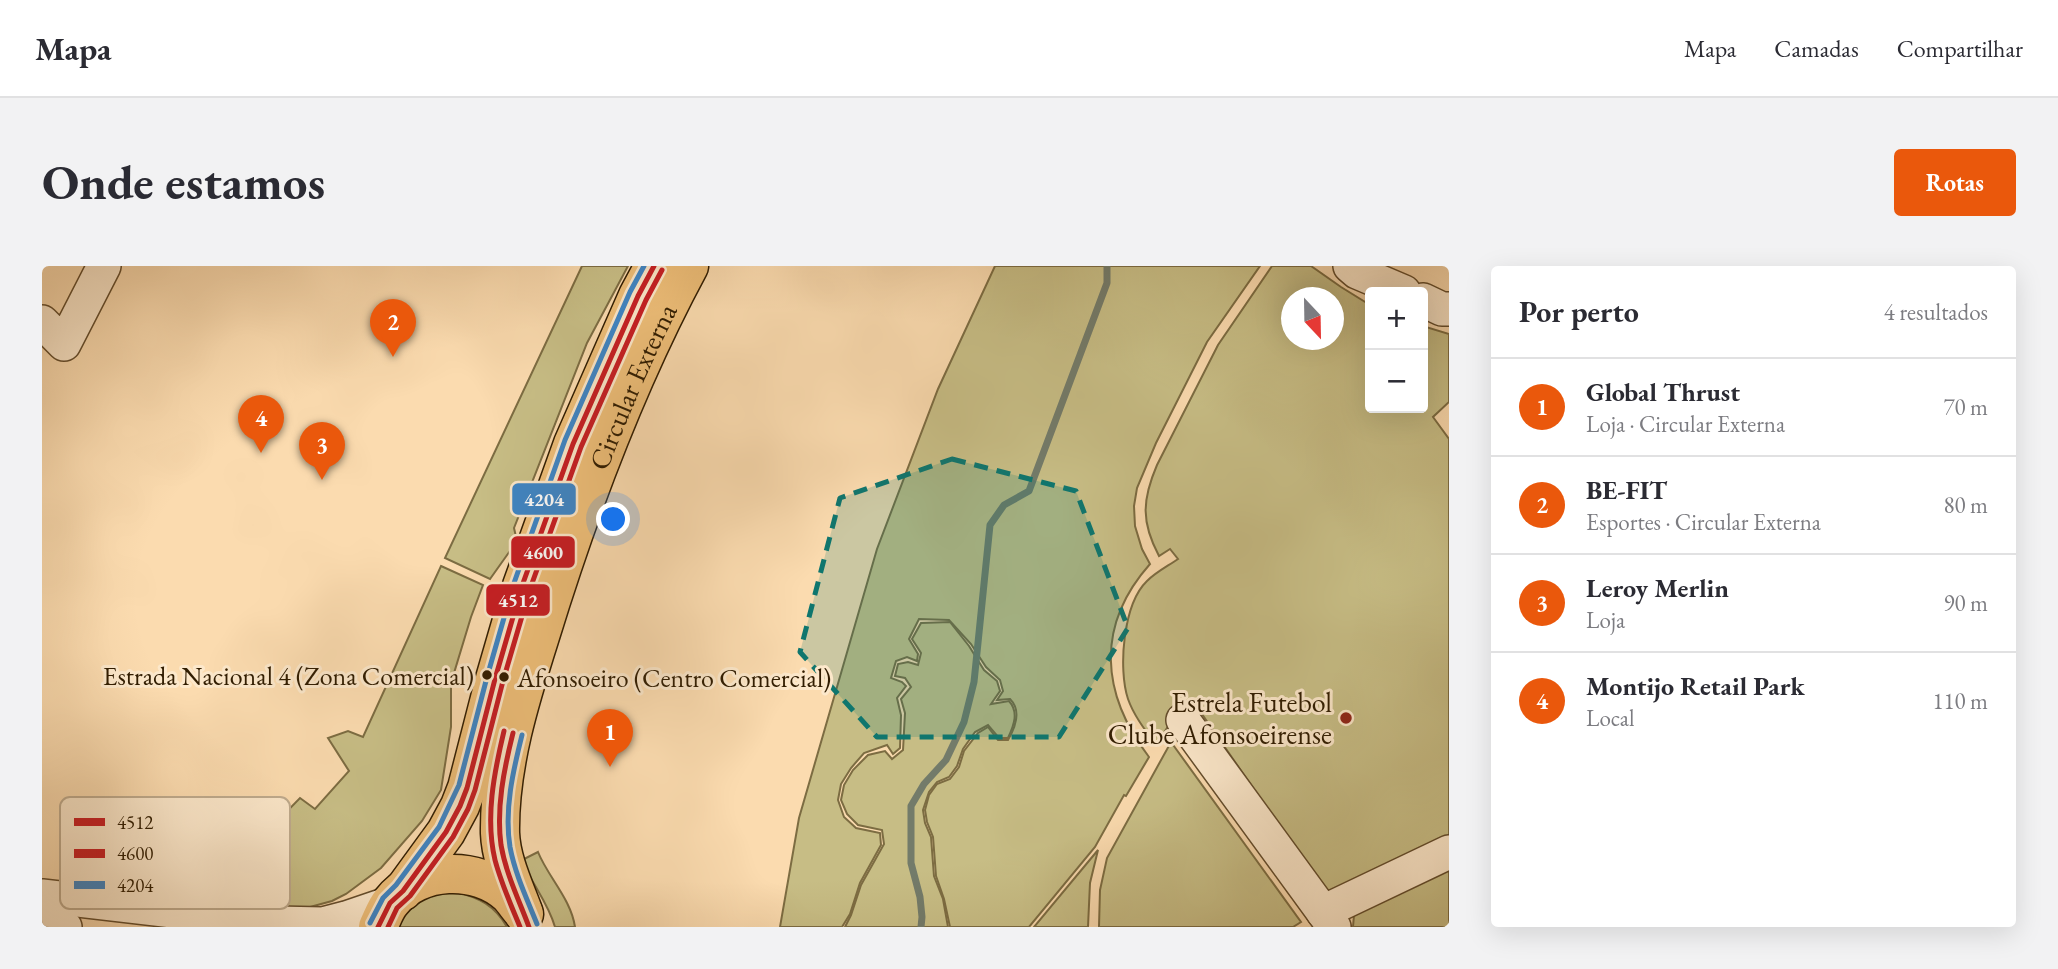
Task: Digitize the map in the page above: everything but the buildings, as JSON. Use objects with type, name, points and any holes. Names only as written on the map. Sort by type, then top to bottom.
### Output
[{"type":"main road","name":"Circular Externa","points":[[390,907],[446,832],[460,806],[523,586],[573,444],[638,296],[654,266]]},
{"type":"main road","name":"Circular Externa","points":[[527,921],[508,872],[500,837],[507,757],[525,684],[552,596],[602,456],[666,309],[689,266]]},
{"type":"main road","points":[[390,907],[418,881],[441,874],[466,874],[489,881],[509,895],[527,921]]},
{"type":"street","points":[[53,333],[76,324],[104,266]]},
{"type":"street","points":[[1350,266],[1357,272],[1393,287]]},
{"type":"street","points":[[1428,302],[1442,309],[1449,309]]},
{"type":"street","points":[[1183,720],[1329,919],[1449,852]]},
{"type":"street","points":[[42,896],[60,898]]},
{"type":"street","points":[[155,909],[276,923],[323,924],[390,907]]},
{"type":"street","points":[[42,924],[65,927]]},
{"type":"highlighted area","points":[[952,459],[1076,491],[1128,628],[1059,737],[877,737],[800,652],[840,498]]},
{"type":"shaded area","points":[[582,266],[628,266],[587,343],[514,528],[517,541],[490,579],[445,558]]},
{"type":"shaded area","points":[[995,266],[1260,266],[1207,342],[1156,443],[1137,488],[1135,526],[1150,564],[1132,588],[1120,611],[1113,636],[1111,660],[1121,709],[1149,757],[1095,847],[1029,927],[950,927],[936,876],[933,837],[925,810],[929,795],[937,784],[950,779],[959,767],[964,751],[978,733],[988,727],[998,740],[1008,740],[1015,725],[1016,709],[1010,699],[997,700],[1003,691],[1000,680],[986,667],[971,644],[949,620],[919,619],[909,639],[918,654],[917,661],[907,657],[896,661],[891,678],[906,686],[897,698],[901,715],[900,748],[893,754],[887,745],[864,753],[841,784],[838,800],[844,817],[856,828],[880,833],[881,845],[860,883],[850,914],[842,927],[780,927],[799,818],[877,549],[938,389]]},
{"type":"shaded area","name":"Estrela Futebol Clube Afonsoeirense","points":[[1272,266],[1311,266],[1341,287],[1281,287],[1281,350],[1344,350],[1344,289],[1365,302],[1365,413],[1428,413],[1428,328],[1449,334],[1449,402],[1433,417],[1449,439],[1449,840],[1334,892],[1322,888],[1195,704],[1173,721],[1157,745],[1128,699],[1123,655],[1132,605],[1139,591],[1147,581],[1178,559],[1170,549],[1159,556],[1149,532],[1146,500],[1157,465],[1218,345]]},
{"type":"shaded area","points":[[441,566],[483,585],[451,683],[451,727],[441,790],[422,821],[381,868],[332,901],[299,910],[287,909],[290,909],[290,808],[300,798],[315,809],[349,771],[328,738],[348,731],[363,737]]},
{"type":"shaded area","points":[[950,622],[984,670],[997,681],[1000,691],[991,704],[1009,701],[1015,714],[1008,738],[999,738],[988,725],[975,732],[949,777],[937,782],[929,792],[923,810],[931,837],[934,876],[943,899],[948,927],[845,927],[861,885],[884,844],[882,830],[858,825],[847,814],[841,800],[844,785],[853,770],[868,755],[885,751],[892,759],[903,750],[905,713],[901,699],[911,687],[905,678],[895,676],[898,664],[908,662],[918,665],[921,653],[912,639],[921,623]]},
{"type":"shaded area","points":[[1171,742],[1301,922],[1293,927],[1099,927],[1100,890],[1107,858]]},
{"type":"shaded area","points":[[1098,850],[1090,883],[1088,927],[1034,927]]},
{"type":"shaded area","points":[[538,852],[569,907],[575,927],[555,927],[522,860]]},
{"type":"shaded area","points":[[1449,867],[1449,927],[1353,927],[1354,915]]},
{"type":"shaded area","points":[[455,892],[486,904],[507,927],[391,927],[405,908],[437,893]]},
{"type":"waterway","points":[[921,927],[920,897],[911,863],[911,806],[924,784],[946,760],[964,722],[974,682],[990,525],[1004,505],[1029,491],[1107,283],[1107,266]]},
{"type":"transit line","name":"4204","points":[[370,923],[383,898],[396,885],[439,827],[459,785],[514,583],[565,440],[644,266]]},
{"type":"transit line","name":"4512","points":[[378,927],[390,903],[403,891],[446,832],[460,806],[522,586],[573,444],[638,296],[654,266]]},
{"type":"transit line","name":"4600","points":[[388,927],[397,908],[410,896],[453,837],[468,809],[530,589],[581,447],[662,270]]},
{"type":"transit line","name":"4600","points":[[504,731],[494,779],[492,844],[497,869],[520,927]]},
{"type":"transit line","name":"4512","points":[[513,733],[502,789],[501,845],[513,887],[529,927]]},
{"type":"transit line","name":"4204","points":[[522,735],[510,791],[508,833],[515,867],[537,924]]},
{"type":"place","name":"BE-FIT","points":[[393,357]]},
{"type":"place","name":"Montijo Retail Park","points":[[261,453]]},
{"type":"place","name":"Leroy Merlin","points":[[322,480]]},
{"type":"place","name":"Estrada Nacional 4 (Zona Comercial)","points":[[487,675]]},
{"type":"place","name":"Afonsoeiro (Centro Comercial)","points":[[504,677]]},
{"type":"place","name":"Estrela Futebol Clube Afonsoeirense","points":[[1346,718]]},
{"type":"place","name":"Global Thrust","points":[[610,767]]}]
